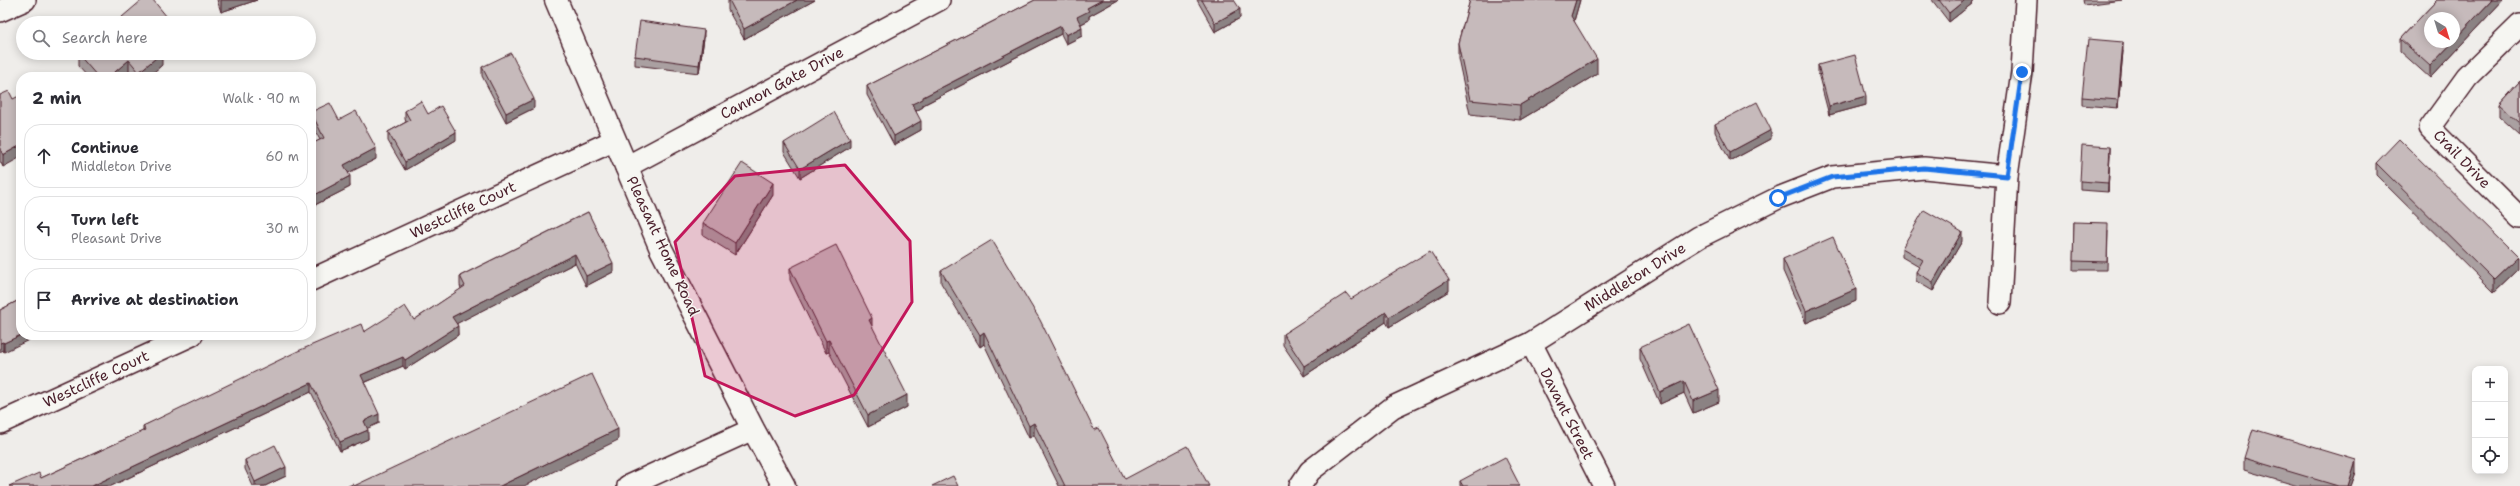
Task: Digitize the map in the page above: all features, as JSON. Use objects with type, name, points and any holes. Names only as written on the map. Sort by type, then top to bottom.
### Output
[{"type":"main road","name":"Pleasant Home Road","points":[[556,0],[661,249],[752,429],[784,486]]},
{"type":"street","points":[[0,11],[24,0]]},
{"type":"street","name":"Cannon Gate Drive","points":[[626,167],[939,0]]},
{"type":"street","points":[[2000,303],[2007,176],[2022,72],[2026,0]]},
{"type":"street","name":"Crail Drive","points":[[2520,25],[2467,77],[2430,128],[2520,218]]},
{"type":"street","name":"Westcliffe Court","points":[[316,278],[615,140]]},
{"type":"street","name":"Middleton Drive","points":[[1300,486],[1310,471],[1393,407],[1530,343],[1698,237],[1778,198],[1832,177],[1924,168],[2007,176]]},
{"type":"street","name":"Westcliffe Court","points":[[0,423],[181,340]]},
{"type":"street","name":"Davant Street","points":[[1530,343],[1604,486]]},
{"type":"street","points":[[628,486],[752,429]]},
{"type":"highlighted area","points":[[845,165],[910,241],[912,302],[854,395],[795,416],[705,376],[675,242],[735,176]]},
{"type":"building","points":[[142,0],[153,0],[166,16],[123,16]]},
{"type":"building","points":[[729,0],[797,0],[744,29]]},
{"type":"building","points":[[1035,0],[1102,0],[1087,8],[1089,11],[1077,17],[1082,27],[1066,35],[1061,26],[912,104],[921,121],[894,136],[867,86]]},
{"type":"building","points":[[1202,0],[1234,0],[1240,9],[1215,23]]},
{"type":"building","points":[[1470,0],[1576,0],[1571,16],[1597,59],[1520,105],[1470,100],[1458,43]]},
{"type":"building","points":[[1939,0],[1965,0],[1949,13]]},
{"type":"building","points":[[2437,0],[2492,0],[2460,34],[2460,12],[2426,12]]},
{"type":"building","points":[[2424,14],[2424,48],[2447,48],[2430,66],[2400,39]]},
{"type":"building","points":[[640,21],[704,30],[699,65],[635,56]]},
{"type":"building","points":[[2088,39],[2123,42],[2118,100],[2082,97]]},
{"type":"building","points":[[511,53],[534,99],[506,113],[482,67]]},
{"type":"building","points":[[1855,55],[1866,96],[1829,106],[1818,65]]},
{"type":"building","points":[[83,60],[129,60],[115,72],[94,72]]},
{"type":"building","points":[[129,60],[154,60],[139,72]]},
{"type":"building","points":[[2520,81],[2520,123],[2499,104]]},
{"type":"building","points":[[9,91],[13,99],[16,98],[16,148],[3,155],[0,149],[0,95]]},
{"type":"building","points":[[421,101],[428,114],[441,106],[456,132],[405,162],[388,132],[410,120],[405,111]]},
{"type":"building","points":[[1757,102],[1771,130],[1730,152],[1715,124]]},
{"type":"building","points":[[330,103],[339,120],[356,111],[376,148],[344,165],[350,176],[316,194],[316,142],[324,138],[316,122],[316,110]]},
{"type":"building","points":[[834,112],[850,139],[800,169],[784,143]]},
{"type":"building","points":[[2399,139],[2518,257],[2494,280],[2376,163]]},
{"type":"building","points":[[2082,145],[2110,147],[2108,183],[2080,181]]},
{"type":"building","points":[[742,163],[773,183],[735,243],[703,223]]},
{"type":"building","points":[[1924,210],[1962,232],[1933,282],[1916,272],[1923,260],[1902,248]]},
{"type":"building","points":[[588,212],[613,263],[586,276],[575,254],[452,317],[458,326],[405,360],[403,357],[361,375],[379,414],[364,421],[368,430],[340,442],[311,383],[92,486],[9,486],[39,473],[41,478],[145,430],[143,426],[298,351],[361,324],[364,332],[405,306],[414,320],[465,286],[460,276]]},
{"type":"building","points":[[2074,222],[2108,223],[2107,262],[2073,261]]},
{"type":"building","points":[[1833,237],[1856,289],[1806,311],[1783,259]]},
{"type":"building","points":[[992,240],[1040,320],[1094,430],[1099,428],[1125,479],[1187,446],[1209,486],[1065,486],[1034,423],[1029,426],[984,332],[980,335],[941,271]]},
{"type":"building","points":[[836,245],[872,318],[869,320],[907,395],[868,415],[829,340],[826,341],[790,268]]},
{"type":"building","points":[[1430,251],[1449,280],[1389,317],[1386,312],[1304,366],[1283,334],[1346,293],[1351,299]]},
{"type":"building","points":[[16,302],[16,337],[4,343],[0,343],[0,310]]},
{"type":"building","points":[[1689,324],[1719,390],[1693,401],[1684,381],[1660,392],[1640,347]]},
{"type":"building","points":[[592,374],[618,429],[500,486],[354,486]]},
{"type":"building","points":[[2253,429],[2356,460],[2348,486],[2338,486],[2244,458]]},
{"type":"building","points":[[275,445],[286,467],[255,482],[245,460]]},
{"type":"building","points":[[1505,457],[1520,486],[1463,486],[1460,481]]},
{"type":"building","points":[[953,476],[958,486],[932,486]]},
{"type":"route","points":[[1778,198],[1832,177],[1924,168],[2007,176],[2022,72]]}]
